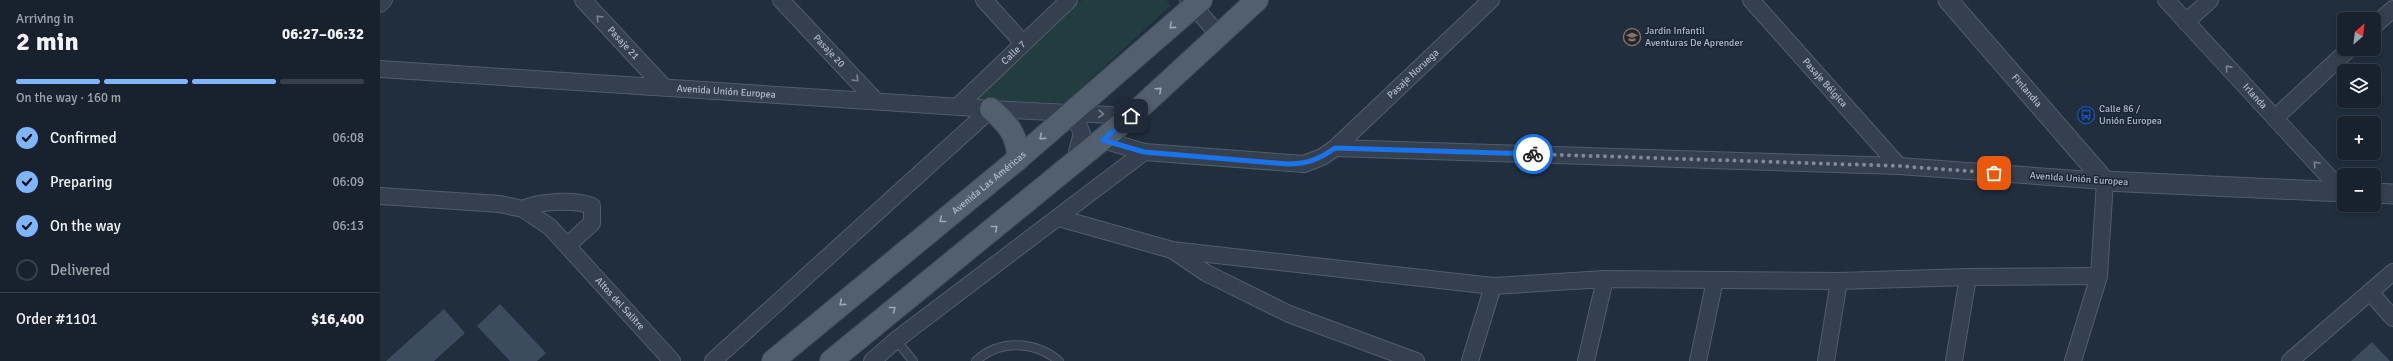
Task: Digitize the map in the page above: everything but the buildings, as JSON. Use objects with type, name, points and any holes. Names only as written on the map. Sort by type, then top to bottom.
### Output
[{"type":"main road","points":[[831,361],[1103,140],[1257,0]]},
{"type":"main road","name":"Avenida Las Américas","points":[[773,361],[1018,159],[1194,2]]},
{"type":"main road","points":[[991,109],[1013,132],[1018,147],[1018,159]]},
{"type":"street","points":[[380,4],[384,0]]},
{"type":"street","name":"Pasaje 21","points":[[583,0],[664,87]]},
{"type":"street","name":"Pasaje 20","points":[[782,0],[876,101]]},
{"type":"street","points":[[984,0],[1024,43]]},
{"type":"street","name":"Calle 7","points":[[958,106],[1069,0]]},
{"type":"street","name":"Pasaje Noruega","points":[[1103,140],[1144,152],[1304,164],[1322,157],[1335,148],[1491,0]]},
{"type":"street","name":"Pasaje Bélgica","points":[[1751,0],[1899,166]]},
{"type":"street","name":"Finlandia","points":[[1948,0],[2105,181]]},
{"type":"street","name":"Irlanda","points":[[2166,0],[2337,185]]},
{"type":"street","points":[[2186,22],[2210,0]]},
{"type":"street","points":[[1194,2],[1219,35]]},
{"type":"street","points":[[2381,20],[2393,9]]},
{"type":"street","points":[[2275,118],[2341,56]]},
{"type":"street","name":"Avenida Unión Europea","points":[[380,69],[991,109],[1131,116]]},
{"type":"street","points":[[712,361],[991,109]]},
{"type":"street","points":[[1072,112],[1082,132],[1074,164]]},
{"type":"street","name":"Avenida Unión Europea","points":[[1335,148],[1899,166],[2105,181],[2337,192]]},
{"type":"street","points":[[872,361],[896,340],[1144,152]]},
{"type":"street","points":[[2073,361],[2099,276],[2105,181]]},
{"type":"street","name":"Altos del Salitre","points":[[380,196],[500,204],[523,209],[550,227],[672,361]]},
{"type":"street","points":[[523,209],[547,201],[592,206],[592,223],[568,246]]},
{"type":"street","points":[[1058,218],[1172,250],[1493,286],[1605,279],[1840,281],[1968,277],[2099,276]]},
{"type":"street","points":[[1172,250],[1206,273],[1289,314],[1416,361]]},
{"type":"street","points":[[2290,361],[2393,272]]},
{"type":"street","points":[[1954,361],[1968,277]]},
{"type":"street","points":[[1586,361],[1605,279]]},
{"type":"street","points":[[1698,361],[1715,280]]},
{"type":"street","points":[[1826,361],[1840,281]]},
{"type":"street","points":[[1470,361],[1493,286]]},
{"type":"street","points":[[2370,292],[2393,318]]},
{"type":"lane","points":[[896,340],[913,361]]},
{"type":"lane","points":[[976,361],[986,351],[1022,344],[1051,354],[1059,361]]},
{"type":"green space","points":[[1082,0],[1166,0],[1171,5],[1065,103],[974,100]]},
{"type":"way so far","points":[[1533,154],[1899,166],[1994,173]]},
{"type":"place","name":"Jardín Infantil Aventuras De Aprender","points":[[1632,37]]},
{"type":"place","name":"Calle 86 / Unión Europea","points":[[2086,115]]},
{"type":"route","points":[[1131,116],[1103,140],[1144,152],[1288,164],[1304,164],[1322,157],[1335,148],[1533,154]]}]
